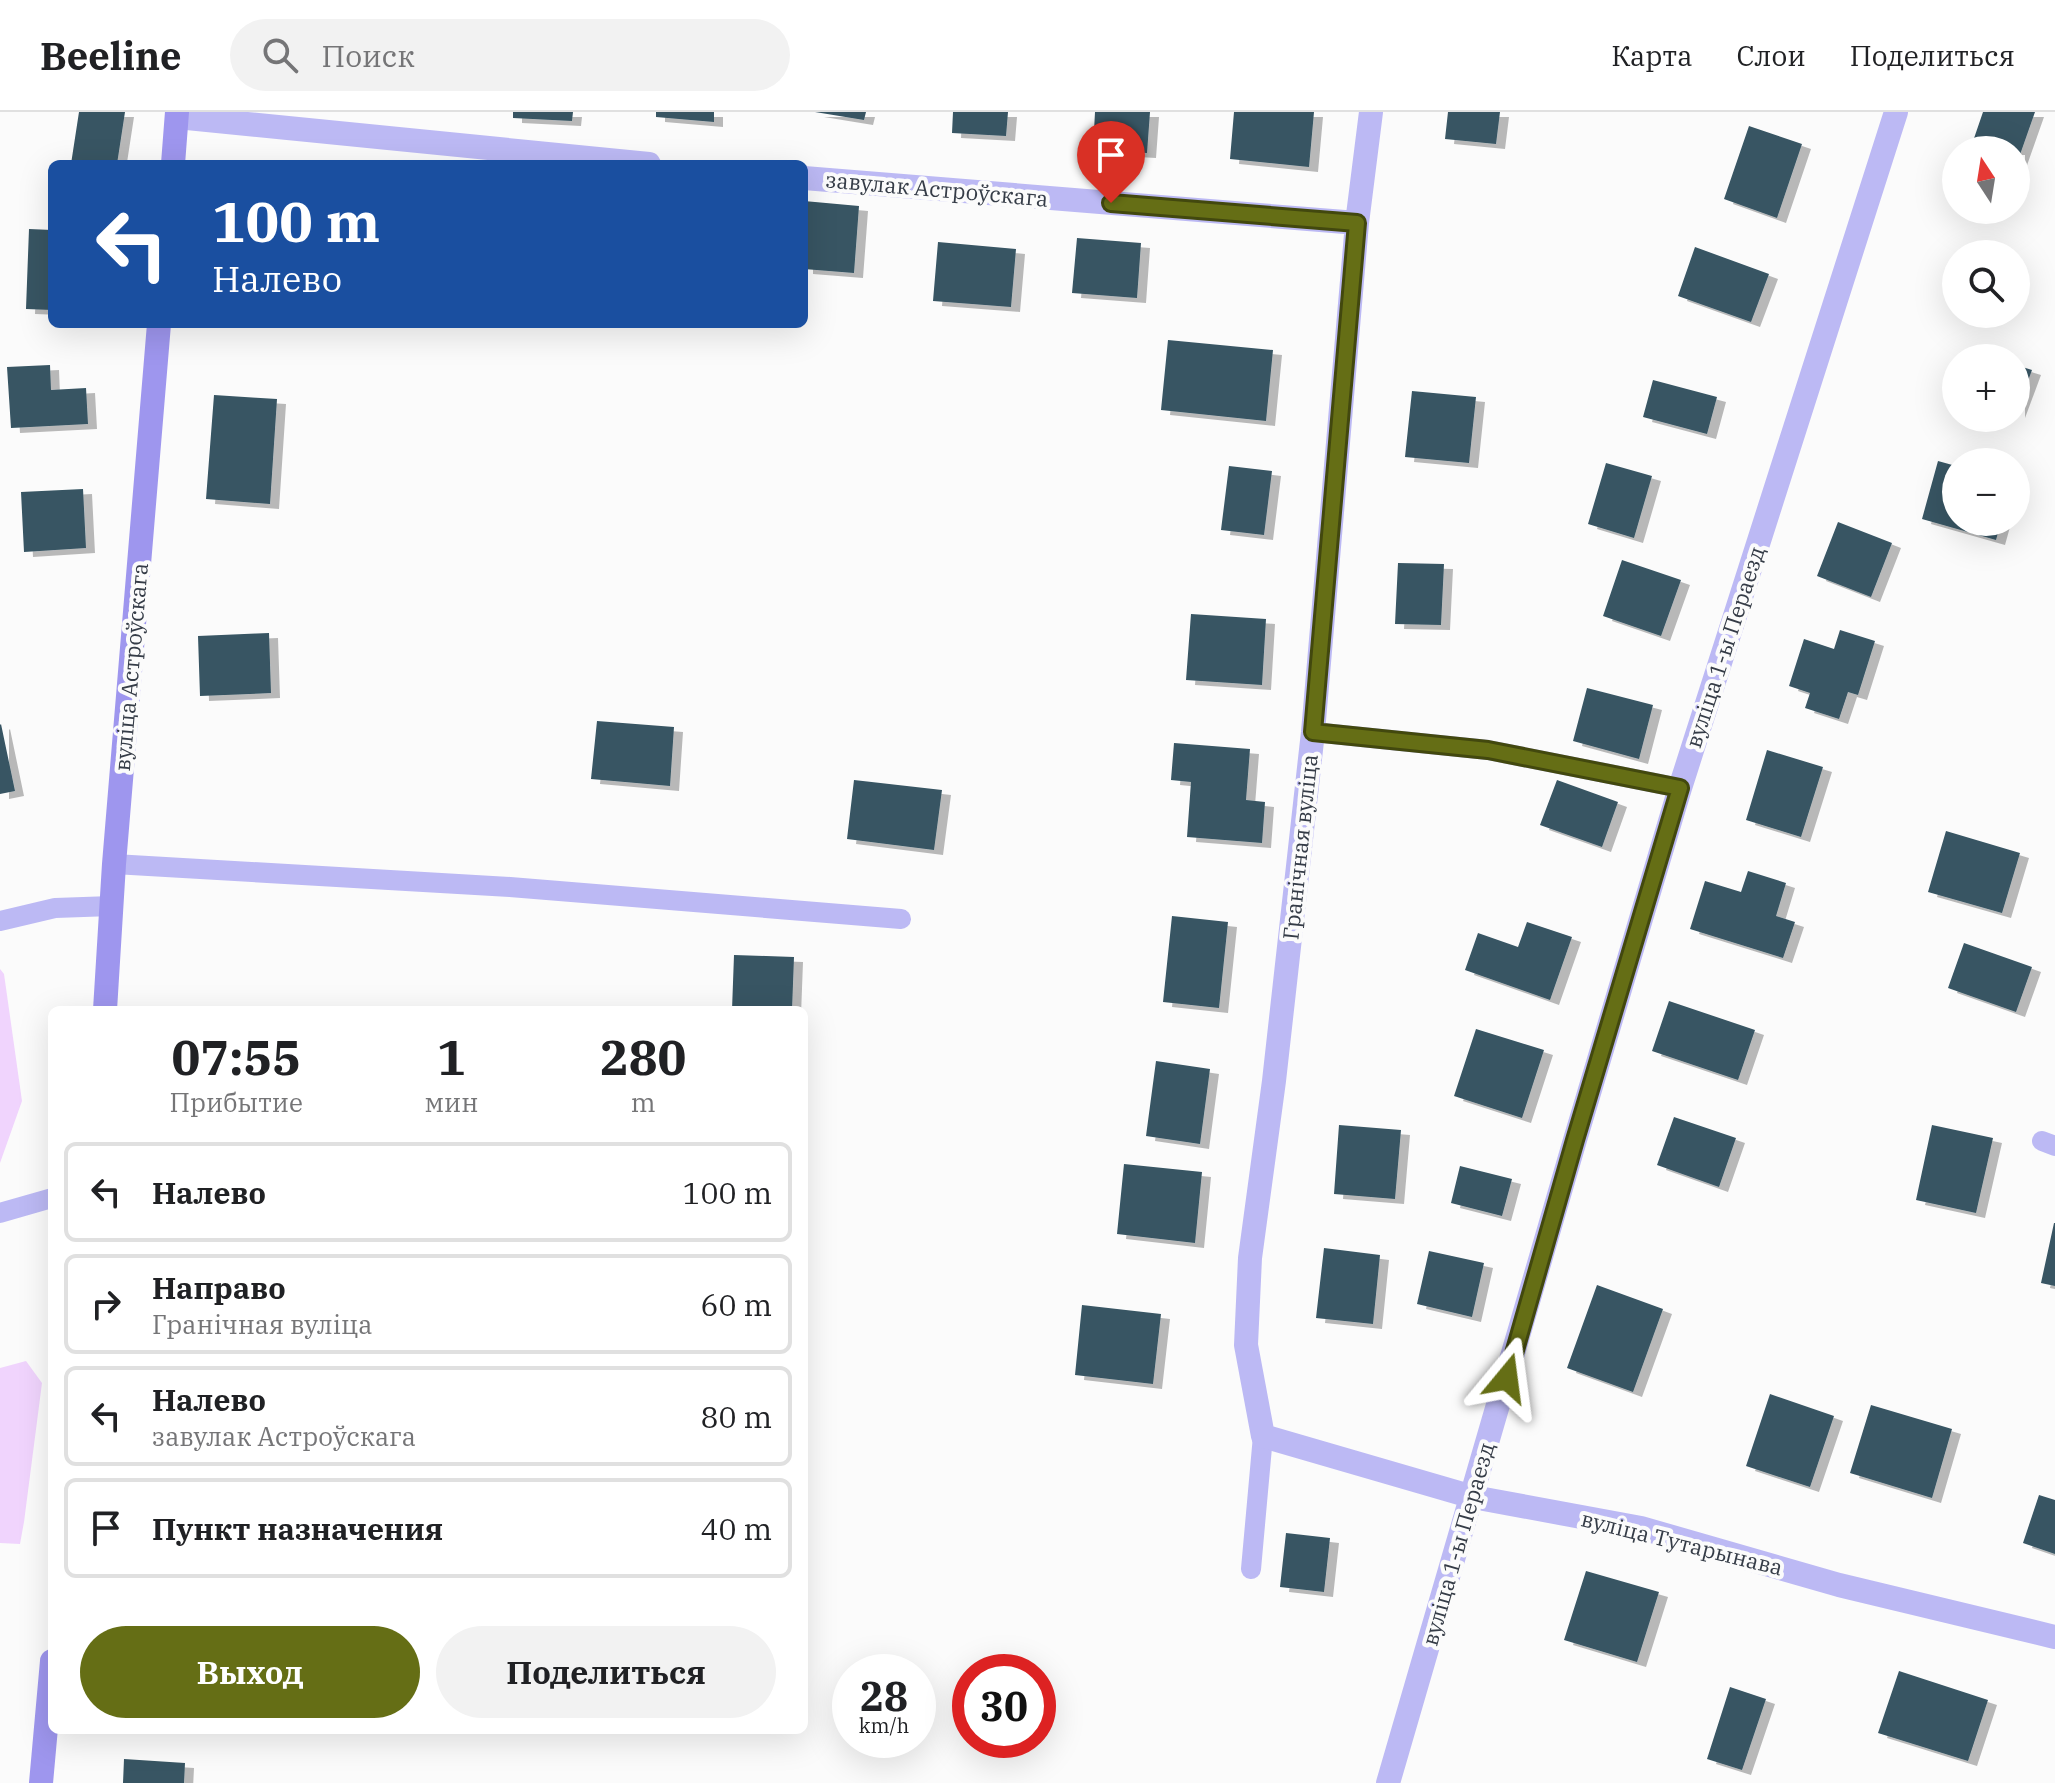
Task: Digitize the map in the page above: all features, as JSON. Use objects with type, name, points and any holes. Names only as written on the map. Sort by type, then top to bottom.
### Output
[{"type":"main road","points":[[173,160],[177,115]]},
{"type":"main road","name":"вуліца Астроўскага","points":[[105,1006],[114,864],[159,328]]},
{"type":"main road","points":[[41,1783],[48,1705]]},
{"type":"street","name":"Гранічная вуліца","points":[[1263,1436],[1246,1345],[1250,1258],[1274,1081],[1313,732],[1357,223],[1371,112]]},
{"type":"street","name":"вуліца 1-ы Пераезд","points":[[1388,1783],[1680,788],[1896,112]]},
{"type":"street","points":[[177,115],[610,160]]},
{"type":"street","name":"завулак Астроўскага","points":[[808,178],[1357,223]]},
{"type":"street","name":"вуліца Тутарынава","points":[[1263,1436],[1473,1497],[1641,1528],[1839,1585],[2055,1637]]},
{"type":"lane","points":[[1313,732],[1488,750],[1680,788]]},
{"type":"lane","points":[[114,864],[510,887],[901,919]]},
{"type":"lane","points":[[0,921],[55,908],[112,906]]},
{"type":"lane","points":[[0,1213],[48,1199]]},
{"type":"lane","points":[[1251,1569],[1263,1436]]},
{"type":"shaded area","points":[[0,969],[4,974],[22,1101],[0,1163]]},
{"type":"shaded area","points":[[26,1361],[42,1383],[24,1522],[20,1544],[0,1543],[0,1368]]},
{"type":"building","points":[[79,112],[125,112],[118,160],[72,160]]},
{"type":"building","points":[[513,112],[573,112],[572,121],[513,118]]},
{"type":"building","points":[[656,112],[714,112],[714,122],[656,117]]},
{"type":"building","points":[[815,112],[866,112],[864,120]]},
{"type":"building","points":[[953,112],[1008,112],[1006,136],[952,133]]},
{"type":"building","points":[[1095,112],[1150,112],[1147,153],[1093,150]]},
{"type":"building","points":[[1234,112],[1314,112],[1309,167],[1230,159]]},
{"type":"building","points":[[1448,112],[1500,112],[1496,144],[1445,139]]},
{"type":"building","points":[[1983,112],[2035,112],[2027,136],[1975,136]]},
{"type":"building","points":[[1749,126],[1802,144],[1777,218],[1724,199]]},
{"type":"building","points":[[808,201],[859,206],[854,273],[808,269]]},
{"type":"building","points":[[29,229],[48,230],[48,310],[26,309]]},
{"type":"building","points":[[1077,238],[1141,243],[1137,298],[1072,293]]},
{"type":"building","points":[[938,242],[1016,249],[1011,307],[933,301]]},
{"type":"building","points":[[1695,247],[1769,274],[1751,322],[1678,296]]},
{"type":"building","points":[[1168,340],[1273,350],[1266,421],[1161,410]]},
{"type":"building","points":[[50,365],[51,390],[86,388],[88,424],[11,428],[7,367]]},
{"type":"building","points":[[1653,380],[1717,397],[1707,434],[1643,417]]},
{"type":"building","points":[[1412,391],[1476,397],[1469,463],[1405,457]]},
{"type":"building","points":[[214,395],[277,399],[270,504],[206,499]]},
{"type":"building","points":[[1938,461],[1942,462],[1942,525],[1922,519]]},
{"type":"building","points":[[1606,463],[1652,476],[1634,538],[1588,524]]},
{"type":"building","points":[[1229,466],[1272,471],[1264,535],[1221,530]]},
{"type":"building","points":[[83,489],[86,548],[24,552],[21,492]]},
{"type":"building","points":[[1838,522],[1892,543],[1871,597],[1817,576]]},
{"type":"building","points":[[1622,560],[1681,580],[1661,636],[1603,616]]},
{"type":"building","points":[[1398,563],[1444,564],[1441,625],[1395,624]]},
{"type":"building","points":[[1191,614],[1266,619],[1262,685],[1186,680]]},
{"type":"building","points":[[1840,630],[1875,641],[1858,695],[1848,692],[1839,719],[1805,708],[1810,693],[1789,686],[1804,639],[1834,649]]},
{"type":"building","points":[[269,633],[271,693],[200,696],[198,636]]},
{"type":"building","points":[[1587,688],[1653,705],[1639,759],[1573,741]]},
{"type":"building","points":[[597,721],[674,727],[670,786],[591,779]]},
{"type":"building","points":[[0,725],[15,791],[0,794]]},
{"type":"building","points":[[1174,743],[1250,749],[1246,800],[1265,802],[1262,843],[1187,837],[1191,782],[1171,780]]},
{"type":"building","points":[[1767,750],[1823,767],[1801,837],[1746,820]]},
{"type":"building","points":[[854,780],[942,790],[934,850],[847,839]]},
{"type":"building","points":[[1557,780],[1618,802],[1602,847],[1540,825]]},
{"type":"building","points":[[1946,831],[2020,853],[2002,913],[1928,892]]},
{"type":"building","points":[[1748,871],[1786,883],[1776,916],[1795,922],[1783,958],[1690,929],[1705,881],[1741,892]]},
{"type":"building","points":[[1172,916],[1228,922],[1219,1008],[1163,1002]]},
{"type":"building","points":[[1527,922],[1572,937],[1550,1000],[1465,970],[1478,933],[1518,947]]},
{"type":"building","points":[[1964,943],[2032,967],[2016,1012],[1948,988]]},
{"type":"building","points":[[734,955],[794,957],[792,1006],[732,1006]]},
{"type":"building","points":[[1669,1001],[1755,1030],[1738,1080],[1652,1051]]},
{"type":"building","points":[[1476,1029],[1544,1050],[1522,1118],[1454,1096]]},
{"type":"building","points":[[1156,1061],[1210,1069],[1200,1144],[1146,1136]]},
{"type":"building","points":[[1674,1117],[1736,1138],[1719,1187],[1657,1165]]},
{"type":"building","points":[[1339,1125],[1401,1130],[1395,1199],[1334,1194]]},
{"type":"building","points":[[1932,1125],[1993,1138],[1976,1213],[1916,1200]]},
{"type":"building","points":[[1124,1164],[1202,1172],[1195,1243],[1117,1234]]},
{"type":"building","points":[[1460,1166],[1512,1179],[1502,1216],[1451,1203]]},
{"type":"building","points":[[2055,1223],[2055,1286],[2041,1283]]},
{"type":"building","points":[[1324,1248],[1380,1255],[1373,1324],[1316,1318]]},
{"type":"building","points":[[1429,1251],[1484,1263],[1472,1317],[1417,1304]]},
{"type":"building","points":[[1597,1285],[1663,1309],[1633,1392],[1567,1368]]},
{"type":"building","points":[[1082,1305],[1161,1314],[1153,1384],[1075,1375]]},
{"type":"building","points":[[1770,1394],[1834,1416],[1810,1487],[1746,1466]]},
{"type":"building","points":[[1871,1405],[1952,1429],[1932,1498],[1850,1473]]},
{"type":"building","points":[[2039,1495],[2055,1500],[2055,1554],[2023,1543]]},
{"type":"building","points":[[1286,1533],[1330,1538],[1324,1592],[1280,1587]]},
{"type":"building","points":[[1586,1571],[1659,1592],[1637,1662],[1564,1640]]},
{"type":"building","points":[[1899,1671],[1988,1700],[1968,1761],[1878,1733]]},
{"type":"building","points":[[1730,1687],[1766,1699],[1742,1770],[1707,1759]]},
{"type":"building","points":[[124,1759],[185,1763],[184,1783],[123,1783]]},
{"type":"route","points":[[1111,203],[1357,223],[1313,732],[1488,750],[1680,788],[1507,1378]]}]
